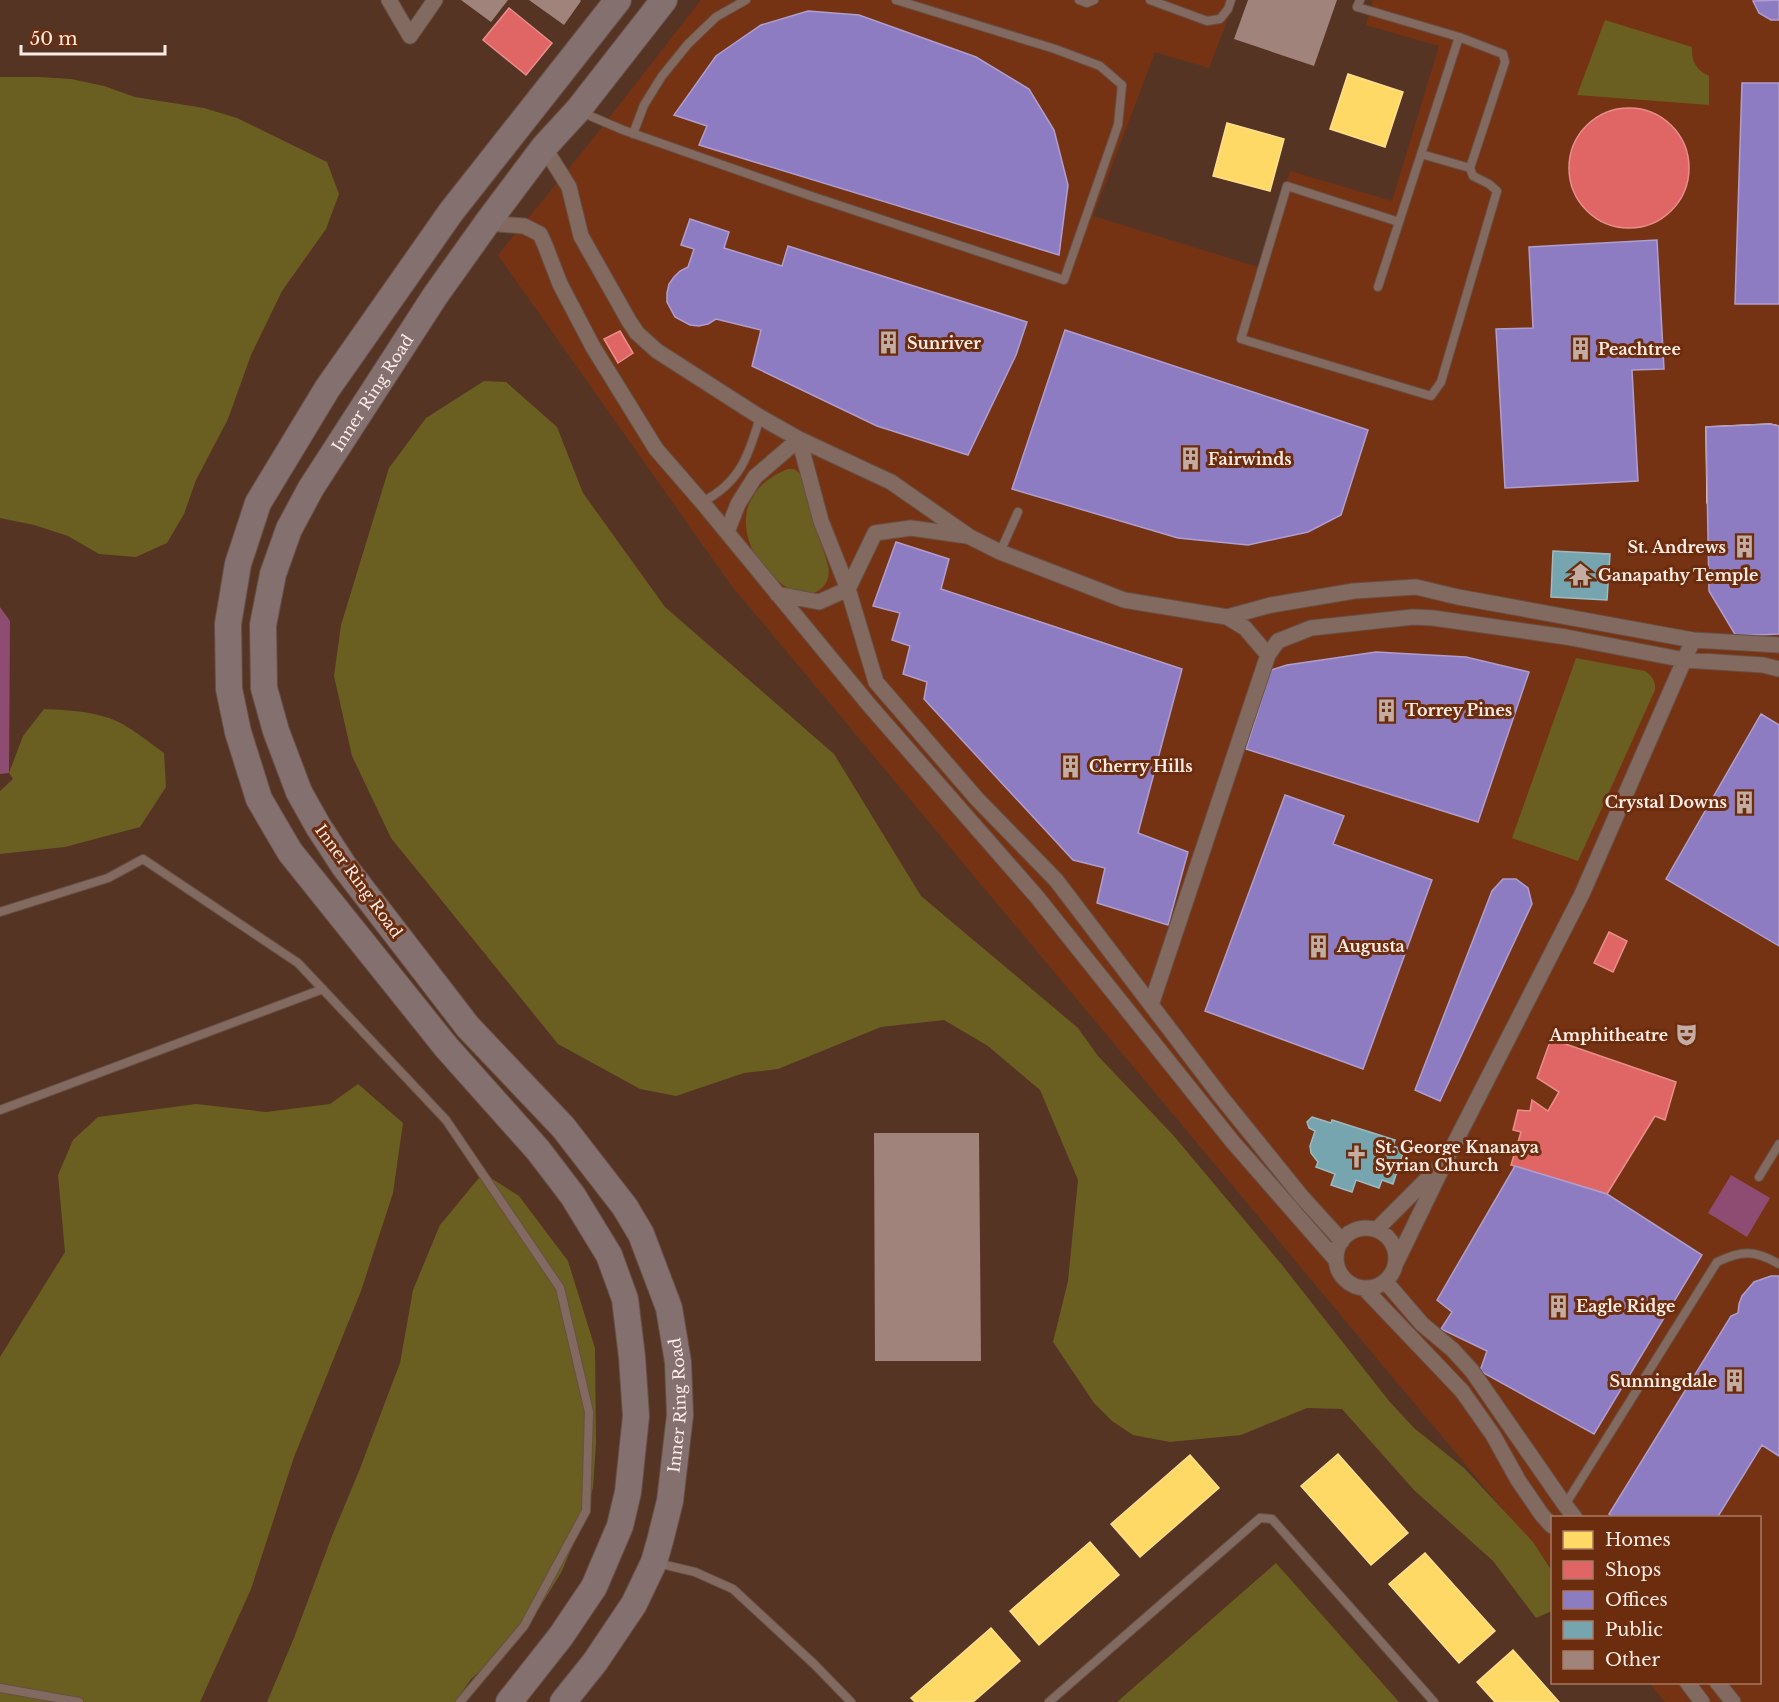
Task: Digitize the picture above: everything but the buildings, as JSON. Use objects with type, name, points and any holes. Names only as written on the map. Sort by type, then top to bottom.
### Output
[{"type":"main road","name":"Inner Ring Road","points":[[509,1702],[561,1636],[594,1587],[620,1526],[628,1492],[636,1416],[632,1357],[624,1299],[609,1254],[573,1196],[538,1150],[447,1048],[290,852],[259,799],[238,732],[229,689],[228,624],[238,564],[258,503],[327,389],[452,212],[618,0]]},
{"type":"main road","name":"Inner Ring Road","points":[[563,1702],[595,1662],[634,1604],[654,1562],[670,1501],[680,1415],[678,1362],[669,1308],[641,1234],[624,1207],[563,1127],[468,1027],[344,866],[299,792],[276,731],[264,688],[263,625],[273,574],[289,529],[317,478],[435,296],[487,224],[544,147],[578,110],[664,0]]},
{"type":"street","points":[[389,0],[410,36],[435,0]]},
{"type":"street","points":[[544,147],[569,187],[581,236],[637,333],[657,351],[760,417],[799,439],[891,482],[970,537],[1000,552],[1124,600],[1227,616],[1271,605],[1354,591],[1416,586],[1458,597],[1693,640],[1779,645]]},
{"type":"street","points":[[487,224],[524,226],[540,234],[560,284],[593,347],[656,449],[702,501],[870,706],[1037,897],[1233,1141],[1336,1260]]},
{"type":"street","points":[[726,532],[738,504],[755,477],[799,439]]},
{"type":"street","points":[[799,439],[821,521],[848,589],[876,682],[977,799],[1056,880],[1270,1157],[1342,1241]]},
{"type":"street","points":[[777,594],[819,602],[848,589],[875,533],[911,528],[970,537]]},
{"type":"street","points":[[1227,616],[1245,628],[1268,655]]},
{"type":"street","points":[[1151,1005],[1268,655],[1278,641],[1311,628],[1413,617],[1433,618],[1566,637],[1685,660],[1763,665],[1779,669]]},
{"type":"street","points":[[1396,1263],[1391,1242],[1376,1230],[1366,1228],[1348,1234],[1337,1249],[1336,1260],[1339,1270],[1345,1279],[1354,1285],[1364,1288],[1375,1287],[1392,1273],[1446,1160],[1582,894],[1693,640]]},
{"type":"street","points":[[1376,1230],[1446,1160]]},
{"type":"street","points":[[1385,1281],[1422,1324],[1453,1350],[1472,1371],[1573,1516]]},
{"type":"street","points":[[1364,1288],[1462,1391],[1493,1435],[1518,1480],[1551,1525]]},
{"type":"street","points":[[1687,1684],[1702,1702]]},
{"type":"street","points":[[1719,1684],[1733,1702]]},
{"type":"lane","points":[[633,134],[644,105],[662,76],[682,52],[716,17],[746,0]]},
{"type":"lane","points":[[578,110],[633,134],[1064,280],[1118,125],[1122,86],[1100,66],[1066,53],[896,0]]},
{"type":"lane","points":[[1079,0],[1087,3],[1094,0]]},
{"type":"lane","points":[[1150,0],[1207,21],[1220,19],[1228,9],[1231,0]]},
{"type":"lane","points":[[1360,0],[1357,7],[1459,37],[1503,54],[1504,62],[1470,168],[1473,176],[1497,191],[1441,382],[1431,396],[1241,339],[1287,186],[1399,222]]},
{"type":"lane","points":[[1378,287],[1459,37]]},
{"type":"lane","points":[[1421,154],[1470,168]]},
{"type":"lane","points":[[702,501],[718,494],[735,476],[750,450],[760,417]]},
{"type":"lane","points":[[1000,552],[1018,512]]},
{"type":"lane","points":[[0,912],[108,878],[143,859],[298,963],[446,1120],[560,1288],[589,1412],[586,1511],[524,1626],[460,1702]]},
{"type":"lane","points":[[0,1110],[322,989]]},
{"type":"lane","points":[[1759,1177],[1779,1144]]},
{"type":"lane","points":[[1565,1505],[1717,1262],[1730,1256],[1752,1252],[1779,1264]]},
{"type":"lane","points":[[1049,1702],[1260,1518],[1272,1519],[1434,1702]]},
{"type":"lane","points":[[654,1562],[695,1572],[733,1589],[814,1664],[851,1702]]},
{"type":"lane","points":[[0,1688],[79,1702]]},
{"type":"shaded area","points":[[701,0],[1235,0],[1209,68],[1155,52],[1093,216],[1258,267],[1290,171],[1392,201],[1439,46],[1366,25],[1373,0],[1779,0],[1779,1702],[1665,1702],[1650,1684],[1761,1684],[1761,1516],[1551,1516],[1551,1567],[731,585],[498,255],[588,145]]},
{"type":"shaded area","points":[[1605,20],[1692,47],[1695,65],[1709,76],[1709,105],[1577,95]]},
{"type":"shaded area","points":[[0,77],[71,79],[104,86],[135,97],[204,108],[237,118],[327,162],[339,194],[326,229],[282,291],[251,355],[228,419],[196,480],[184,514],[167,543],[136,557],[99,554],[68,536],[34,525],[0,518]]},
{"type":"shaded area","points":[[484,381],[506,382],[557,427],[583,493],[665,607],[834,754],[921,896],[1078,1028],[1098,1056],[1173,1135],[1282,1265],[1389,1401],[1414,1428],[1464,1468],[1533,1542],[1551,1569],[1551,1611],[1536,1618],[1493,1561],[1414,1490],[1342,1409],[1307,1408],[1241,1435],[1170,1442],[1133,1435],[1112,1421],[1094,1403],[1053,1342],[1068,1281],[1078,1180],[1040,1090],[988,1046],[944,1020],[881,1027],[778,1069],[744,1073],[676,1096],[640,1089],[558,1044],[391,838],[352,756],[334,676],[341,625],[389,468],[426,418]]},
{"type":"shaded area","points":[[794,469],[802,475],[828,566],[829,575],[826,583],[813,593],[793,590],[773,577],[757,559],[747,531],[747,510],[753,496],[774,475]]},
{"type":"shaded area","points":[[0,607],[10,621],[9,773],[0,774]]},
{"type":"shaded area","points":[[1576,658],[1645,671],[1655,684],[1655,690],[1578,861],[1512,838]]},
{"type":"shaded area","points":[[44,709],[85,712],[109,718],[131,729],[164,753],[166,787],[140,827],[65,847],[0,854],[0,791],[13,779],[9,773],[23,736]]},
{"type":"shaded area","points":[[358,1084],[403,1123],[393,1193],[361,1291],[294,1457],[251,1589],[200,1702],[0,1702],[0,1357],[65,1252],[58,1175],[73,1140],[98,1117],[196,1104],[266,1112],[330,1104]]},
{"type":"shaded area","points":[[483,1173],[519,1196],[568,1261],[595,1348],[596,1443],[593,1488],[581,1526],[561,1573],[523,1634],[471,1679],[455,1702],[267,1702],[400,1363],[413,1290],[440,1225]]},
{"type":"shaded area","points":[[1731,1175],[1770,1198],[1747,1237],[1708,1213]]},
{"type":"shaded area","points":[[1276,1563],[1399,1702],[1117,1702]]},
{"type":"place","name":"Sunriver","points":[[889,343]]},
{"type":"place","name":"Peachtree","points":[[1580,349]]},
{"type":"place","name":"Fairwinds","points":[[1190,459]]},
{"type":"place","name":"St. Andrews","points":[[1744,547]]},
{"type":"place","name":"Ganapathy Temple","points":[[1580,575]]},
{"type":"place","name":"Torrey Pines","points":[[1387,710]]},
{"type":"place","name":"Cherry Hills","points":[[1071,766]]},
{"type":"place","name":"Crystal Downs","points":[[1745,802]]},
{"type":"place","name":"Augusta","points":[[1319,946]]},
{"type":"place","name":"Amphitheatre","points":[[1686,1035]]},
{"type":"place","name":"St. George Knanaya Syrian Church","points":[[1357,1156]]},
{"type":"place","name":"Eagle Ridge","points":[[1558,1306]]},
{"type":"place","name":"Sunningdale","points":[[1735,1381]]}]
